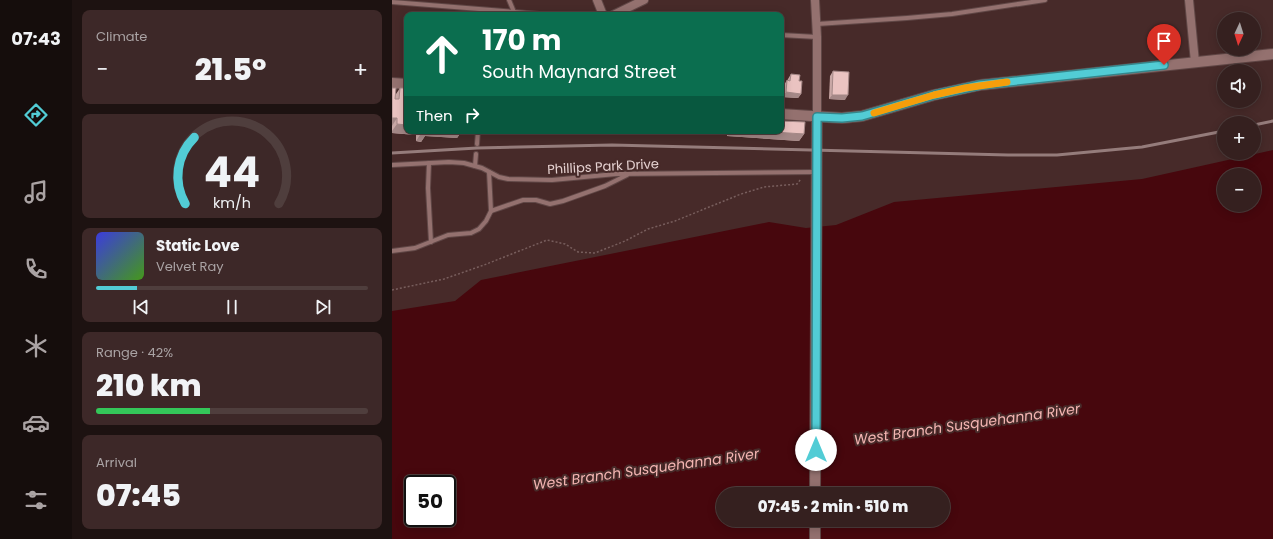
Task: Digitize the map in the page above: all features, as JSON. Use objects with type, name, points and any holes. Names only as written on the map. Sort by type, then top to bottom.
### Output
[{"type":"main road","points":[[784,114],[842,118],[862,116],[934,95],[980,85],[1273,54]]},
{"type":"main road","points":[[392,83],[404,84]]},
{"type":"main road","points":[[815,487],[817,117]]},
{"type":"main road","points":[[815,527],[815,539]]},
{"type":"street","points":[[597,0],[602,12]]},
{"type":"street","points":[[619,12],[644,0]]},
{"type":"street","points":[[815,0],[817,37],[817,117]]},
{"type":"street","points":[[1189,0],[1195,62]]},
{"type":"lane","points":[[392,2],[514,12],[509,0]]},
{"type":"lane","points":[[816,24],[952,14],[1045,0]]},
{"type":"lane","points":[[784,35],[817,37]]},
{"type":"lane","points":[[477,144],[478,134]]},
{"type":"lane","points":[[475,166],[476,154]]},
{"type":"lane","points":[[429,163],[428,188],[431,242]]},
{"type":"lane","name":"Phillips Park Drive","points":[[392,165],[464,163],[475,166],[498,177],[508,179],[552,180],[629,174],[817,172]]},
{"type":"lane","points":[[392,251],[415,248],[448,235],[471,233],[479,229],[486,221],[491,211],[489,172]]},
{"type":"lane","points":[[491,211],[523,200],[536,200],[550,204],[563,201],[605,186],[629,174]]},
{"type":"path","points":[[392,290],[444,279],[547,240],[565,244],[578,252],[595,253],[625,241],[648,229],[675,221],[741,194],[764,187],[797,184],[801,181],[802,177]]},
{"type":"water","name":"West Branch Susquehanna River","points":[[1273,150],[1273,539],[392,539],[392,311],[455,301],[481,280],[769,222],[806,228],[836,225],[894,202],[1142,179],[1228,160],[1261,160],[1261,153]]},
{"type":"building","points":[[833,71],[849,72],[848,95],[832,95]]},
{"type":"building","points":[[791,74],[800,75],[799,81],[802,81],[801,94],[786,92],[787,80],[790,81]]},
{"type":"building","points":[[392,88],[396,88],[395,99],[399,99],[400,88],[404,88],[404,125],[397,124],[397,118],[392,118]]},
{"type":"building","points":[[784,121],[805,122],[804,134],[784,133]]},
{"type":"railway","points":[[1261,124],[1273,121]]},
{"type":"railway","points":[[392,153],[477,148],[612,145],[1057,155],[1142,147],[1217,132]]},
{"type":"slow traffic","points":[[874,113],[934,95],[980,85],[1007,82]]},
{"type":"route","points":[[816,450],[817,117],[842,118],[862,116],[934,95],[980,85],[1164,65]]}]
